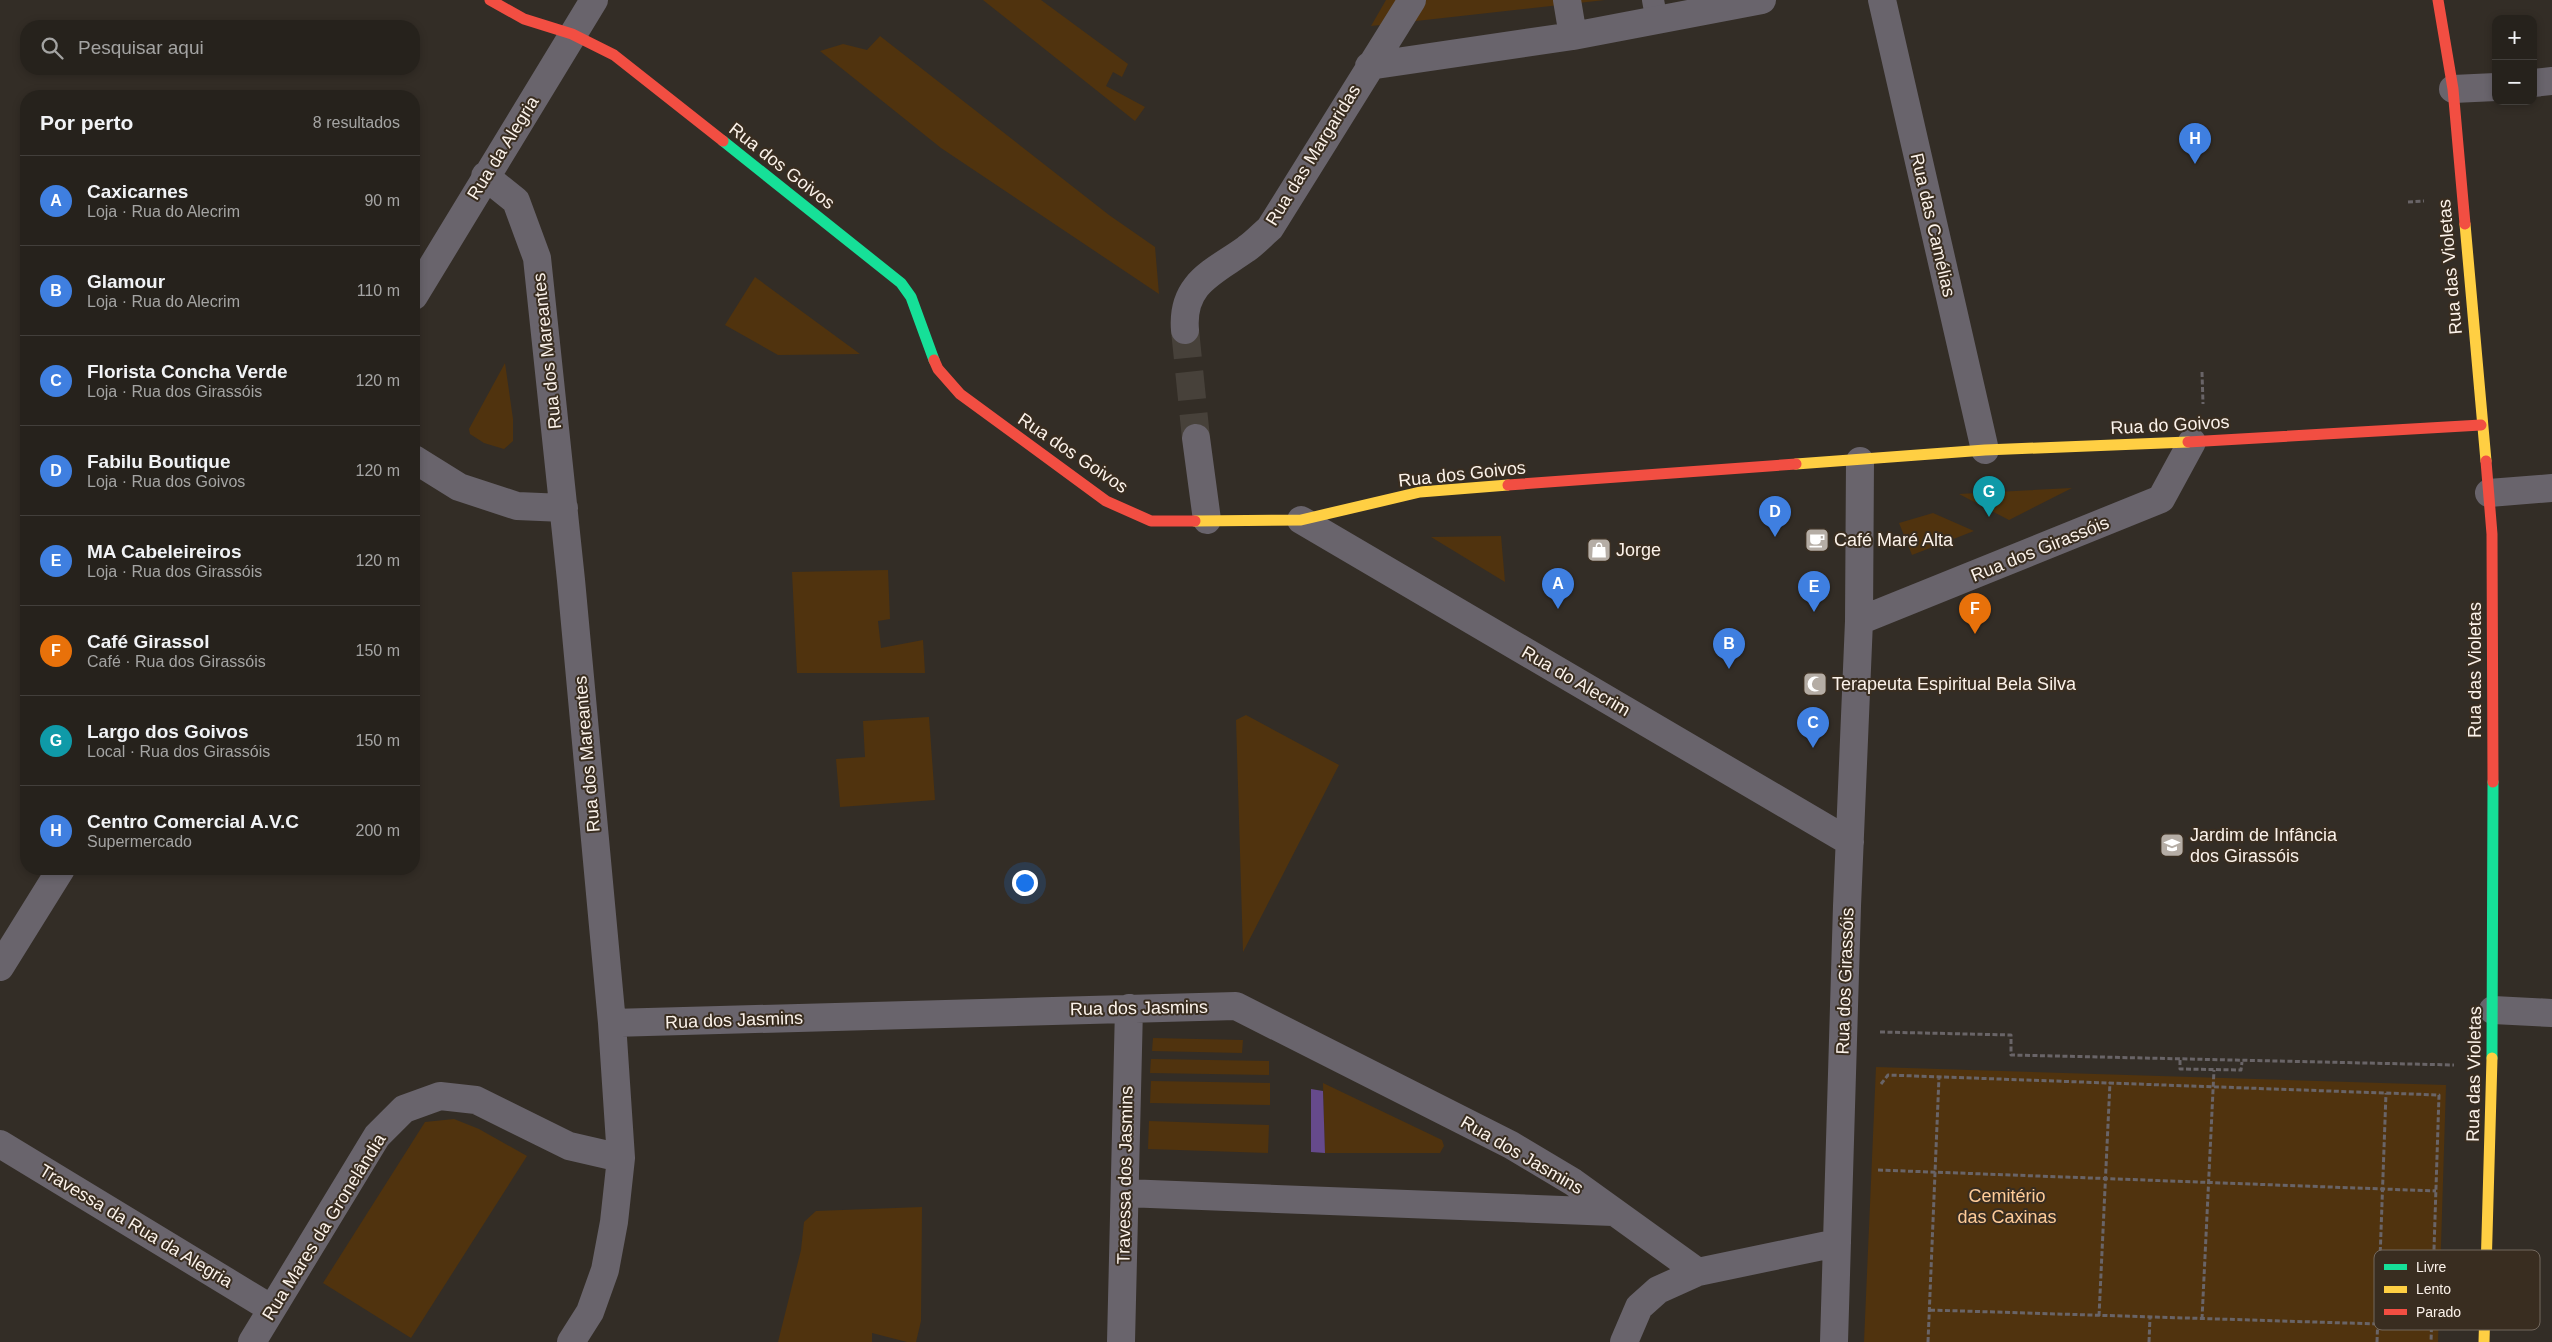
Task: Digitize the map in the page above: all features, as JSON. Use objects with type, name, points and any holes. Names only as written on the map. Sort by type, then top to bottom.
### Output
[{"type":"street","name":"Rua dos Goivos","points":[[490,0],[524,19],[572,34],[614,55],[902,283],[911,296],[920,329],[938,369],[966,398],[1106,501],[1151,521],[1301,520],[1420,492],[1860,461]]},
{"type":"street","name":"Rua da Alegria","points":[[420,286],[485,176],[594,0]]},
{"type":"street","name":"Rua das Margaridas","points":[[1185,330],[1184,316],[1187,302],[1196,286],[1248,248],[1270,228],[1369,66],[1392,34],[1412,0]]},
{"type":"street","points":[[1567,0],[1573,36]]},
{"type":"street","name":"Rua das Margaridas","points":[[1369,66],[1573,36],[1655,11],[1762,0]]},
{"type":"street","name":"Rua das Camélias","points":[[1882,0],[1985,450]]},
{"type":"street","name":"Rua das Violetas","points":[[2438,0],[2453,89],[2492,534],[2493,1010],[2486,1250]]},
{"type":"street","points":[[2537,83],[2552,81]]},
{"type":"street","points":[[2453,89],[2492,86]]},
{"type":"street","name":"Rua dos Mareantes","points":[[485,176],[516,202],[537,258],[564,508],[612,1023],[621,1158],[614,1222],[605,1270],[590,1312],[571,1342]]},
{"type":"street","name":"Rua do Goivos","points":[[1860,461],[1985,450],[2192,442],[2481,425]]},
{"type":"street","points":[[1196,438],[1207,520]]},
{"type":"street","name":"Rua dos Girassóis","points":[[1860,621],[2161,499],[2192,442]]},
{"type":"street","name":"Rua dos Girassóis","points":[[1834,1342],[1850,842],[1860,621],[1860,461]]},
{"type":"street","points":[[420,463],[459,487],[517,506],[564,508]]},
{"type":"street","points":[[2489,493],[2552,488]]},
{"type":"street","name":"Rua do Alecrim","points":[[1301,520],[1850,842]]},
{"type":"street","points":[[0,967],[57,875]]},
{"type":"street","name":"Rua dos Jasmins","points":[[612,1023],[1236,1006],[1511,1144],[1573,1182],[1698,1272]]},
{"type":"street","name":"Travessa dos Jasmins","points":[[1121,1342],[1129,1008]]},
{"type":"street","points":[[2493,1010],[2552,1013]]},
{"type":"street","name":"Rua Mares da Gronelândia","points":[[252,1342],[377,1136],[404,1109],[440,1096],[476,1100],[569,1146],[621,1158]]},
{"type":"street","name":"Travessa da Rua da Alegria","points":[[0,1144],[272,1309]]},
{"type":"street","name":"Rua dos Jasmins","points":[[1125,1193],[1613,1212]]},
{"type":"street","points":[[1624,1342],[1639,1307],[1658,1290],[1698,1272],[1837,1244]]},
{"type":"path","points":[[2408,202],[2429,200]]},
{"type":"path","points":[[2202,372],[2204,410]]},
{"type":"path","points":[[1874,1032],[2011,1035],[2011,1055],[2242,1062],[2455,1065]]},
{"type":"path","points":[[2180,1060],[2180,1069],[2241,1070],[2242,1062]]},
{"type":"path","points":[[2202,1319],[2214,1070]]},
{"type":"path","points":[[1880,1085],[1888,1075],[2439,1095],[2434,1250]]},
{"type":"path","points":[[1928,1342],[1939,1077]]},
{"type":"path","points":[[2099,1316],[2110,1082]]},
{"type":"path","points":[[2381,1250],[2386,1093]]},
{"type":"path","points":[[1877,1180],[1878,1161]]},
{"type":"path","points":[[1877,1170],[2436,1191]]},
{"type":"path","points":[[1930,1310],[2374,1324]]},
{"type":"path","points":[[2149,1342],[2150,1317]]},
{"type":"green space","points":[[983,0],[1041,0],[1128,64],[1122,77],[1113,72],[1106,86],[1145,107],[1135,121]]},
{"type":"green space","points":[[1386,0],[1605,0],[1371,26]]},
{"type":"green space","points":[[880,36],[1109,215],[1155,247],[1159,294],[941,148],[820,51],[843,44],[867,50]]},
{"type":"green space","points":[[755,277],[860,354],[778,355],[725,325]]},
{"type":"green space","points":[[505,363],[513,419],[513,441],[504,449],[484,443],[470,434],[469,429]]},
{"type":"green space","points":[[2072,488],[2009,520],[1959,494]]},
{"type":"green space","points":[[1933,513],[1974,531],[1912,555],[1899,523]]},
{"type":"green space","points":[[1501,536],[1505,582],[1431,537]]},
{"type":"green space","points":[[888,570],[890,619],[878,621],[881,648],[923,640],[925,673],[797,673],[792,572]]},
{"type":"green space","points":[[1246,715],[1339,765],[1243,952],[1236,720]]},
{"type":"green space","points":[[929,717],[935,800],[840,807],[836,759],[865,757],[863,721]]},
{"type":"green space","points":[[1153,1038],[1243,1040],[1242,1053],[1152,1051]]},
{"type":"green space","points":[[1151,1059],[1269,1061],[1269,1075],[1150,1073]]},
{"type":"green space","name":"Cemitério das Caxinas","points":[[1876,1067],[2446,1085],[2441,1250],[2374,1250],[2374,1330],[2438,1330],[2438,1342],[1864,1342]]},
{"type":"green space","points":[[1151,1081],[1270,1083],[1270,1105],[1150,1103]]},
{"type":"green space","points":[[1323,1083],[1442,1140],[1444,1146],[1440,1153],[1325,1153]]},
{"type":"green space","points":[[454,1119],[479,1129],[527,1156],[411,1338],[323,1283],[425,1122]]},
{"type":"green space","points":[[1149,1121],[1269,1125],[1268,1153],[1148,1149]]},
{"type":"green space","points":[[922,1207],[921,1321],[916,1342],[907,1342],[872,1333],[872,1342],[778,1342],[801,1250],[804,1222],[816,1211]]},
{"type":"shaded area","points":[[1311,1089],[1323,1091],[1325,1153],[1311,1152]]},
{"type":"tunnel","points":[[1185,330],[1196,438]]},
{"type":"traffic: fast","points":[[723,141],[901,283],[911,297],[934,360]]},
{"type":"traffic: fast","points":[[2492,1058],[2493,782]]},
{"type":"traffic: slow","points":[[2465,224],[2486,461]]},
{"type":"traffic: slow","points":[[1796,464],[1985,450],[2188,442]]},
{"type":"traffic: slow","points":[[1195,521],[1301,520],[1420,492],[1508,485]]},
{"type":"traffic: slow","points":[[2487,1250],[2492,1058]]},
{"type":"traffic: slow","points":[[2484,1330],[2484,1342]]},
{"type":"traffic: jam","points":[[490,0],[524,19],[572,34],[614,55],[723,141]]},
{"type":"traffic: jam","points":[[2438,0],[2453,89],[2465,224]]},
{"type":"traffic: jam","points":[[934,360],[938,369],[960,394],[1106,501],[1151,521],[1195,521]]},
{"type":"traffic: jam","points":[[2188,442],[2481,425]]},
{"type":"traffic: jam","points":[[2486,461],[2492,534],[2493,782]]},
{"type":"traffic: jam","points":[[1508,485],[1796,464]]},
{"type":"place","name":"Centro Comercial A.V.C","points":[[2195,164]]},
{"type":"place","name":"Largo dos Goivos","points":[[1989,517]]},
{"type":"place","name":"Fabilu Boutique","points":[[1775,537]]},
{"type":"place","name":"Café Maré Alta","points":[[1817,540]]},
{"type":"place","name":"Jorge","points":[[1599,550]]},
{"type":"place","name":"Caxicarnes","points":[[1558,609]]},
{"type":"place","name":"MA Cabeleireiros","points":[[1814,612]]},
{"type":"place","name":"Café Girassol","points":[[1975,634]]},
{"type":"place","name":"Glamour","points":[[1729,669]]},
{"type":"place","name":"Terapeuta Espiritual Bela Silva","points":[[1815,684]]},
{"type":"place","name":"Florista Concha Verde","points":[[1813,748]]},
{"type":"place","name":"Jardim de Infância dos Girassóis","points":[[2172,845]]}]
